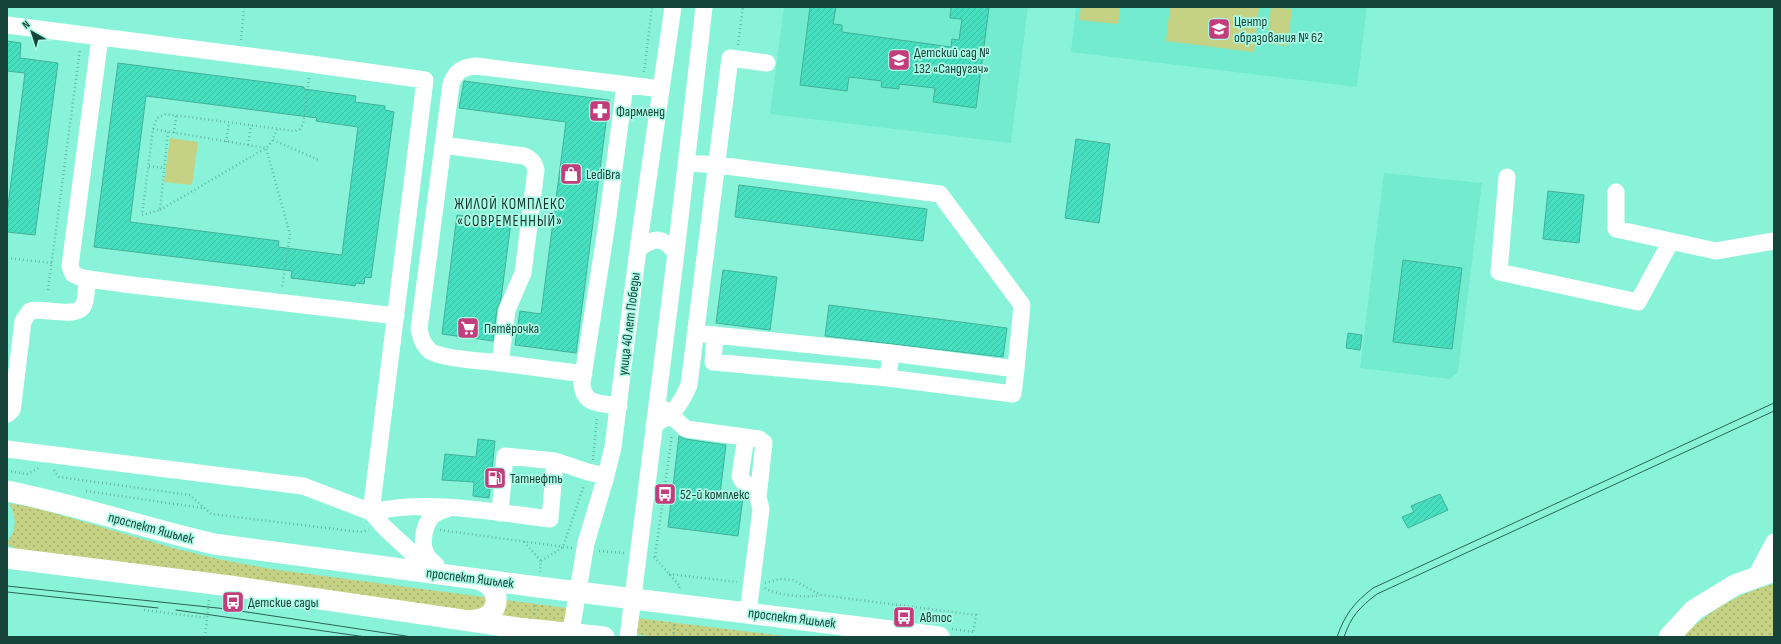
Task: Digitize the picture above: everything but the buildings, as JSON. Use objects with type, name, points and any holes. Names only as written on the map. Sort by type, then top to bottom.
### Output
[{"type":"main road","name":"проспект Яшьлек","points":[[7,491],[38,497],[170,534],[214,544],[481,580],[748,612],[939,637]]},
{"type":"main road","points":[[7,558],[230,586],[475,620],[570,635],[604,637]]},
{"type":"main road","points":[[1669,637],[1694,610],[1735,585],[1774,571]]},
{"type":"main road","points":[[475,620],[489,616],[494,610],[496,603],[496,595],[493,588],[488,583],[481,580]]},
{"type":"street","name":"улица 40 лет Победы","points":[[570,635],[576,592],[586,543],[606,476],[619,406],[638,249],[673,7]]},
{"type":"street","points":[[628,637],[632,598],[661,421],[657,402],[687,163],[704,7]]},
{"type":"street","points":[[7,25],[425,80],[371,512]]},
{"type":"street","points":[[100,37],[70,266],[73,274],[77,277],[87,279],[396,316]]},
{"type":"street","points":[[661,421],[679,405],[689,386],[718,165],[730,58],[767,63]]},
{"type":"street","points":[[584,374],[438,355],[430,351],[422,340],[419,329],[451,84],[454,76],[459,71],[466,67],[476,66],[661,89]]},
{"type":"street","points":[[619,406],[591,402],[585,396],[583,391],[584,374],[607,224],[634,86]]},
{"type":"street","points":[[443,145],[524,156],[534,163],[536,170],[523,273],[507,310],[500,363]]},
{"type":"street","points":[[687,163],[718,165],[940,194],[1022,305],[1016,370],[1012,394],[888,378],[713,362],[715,335]]},
{"type":"street","points":[[1507,178],[1499,272],[1638,302],[1671,241]]},
{"type":"street","points":[[1616,192],[1616,229],[1716,251],[1774,241]]},
{"type":"street","points":[[638,249],[649,242],[658,240],[668,243],[676,253]]},
{"type":"street","points":[[7,414],[12,410],[23,321],[30,311],[36,309],[66,312],[81,310],[84,304],[87,279]]},
{"type":"street","points":[[695,333],[891,353],[1016,370]]},
{"type":"street","points":[[888,378],[891,353]]},
{"type":"street","points":[[661,421],[675,419],[684,428],[689,430],[759,439],[764,443],[758,497],[761,509],[748,612]]},
{"type":"street","points":[[7,449],[303,486],[371,512],[385,528],[412,552],[445,575]]},
{"type":"street","points":[[500,513],[505,456],[555,461],[588,472],[606,476]]},
{"type":"street","points":[[371,512],[384,509],[453,507],[550,519],[555,461]]},
{"type":"street","points":[[445,575],[427,556],[423,542],[426,528],[432,516],[440,511],[453,507]]},
{"type":"street","points":[[1755,578],[1774,542]]},
{"type":"path","points":[[239,55],[244,7]]},
{"type":"path","points":[[634,86],[652,7]]},
{"type":"path","points":[[48,290],[81,34]]},
{"type":"path","points":[[277,129],[271,145],[160,210],[142,215],[155,121],[159,116],[166,114],[295,131],[302,127],[311,64]]},
{"type":"path","points":[[174,133],[176,116]]},
{"type":"path","points":[[226,142],[229,123]]},
{"type":"path","points":[[248,145],[251,126]]},
{"type":"path","points":[[154,129],[266,148]]},
{"type":"path","points":[[160,210],[168,132]]},
{"type":"path","points":[[273,140],[319,160]]},
{"type":"path","points":[[266,148],[290,234],[280,303]]},
{"type":"path","points":[[149,166],[164,168]]},
{"type":"path","points":[[7,258],[70,266]]},
{"type":"path","points":[[7,471],[27,474],[37,468],[43,469]]},
{"type":"path","points":[[48,469],[54,470],[59,477],[190,494],[211,514],[360,532]]},
{"type":"path","points":[[27,474],[31,479]]},
{"type":"path","points":[[80,490],[203,508]]},
{"type":"path","points":[[436,530],[563,547],[541,561],[524,542]]},
{"type":"path","points":[[594,550],[627,554]]},
{"type":"path","points":[[655,557],[680,586]]},
{"type":"path","points":[[669,574],[738,582]]},
{"type":"path","points":[[821,595],[809,598],[771,592],[759,584],[780,579],[793,580],[821,595],[976,615],[973,634]]},
{"type":"path","points":[[205,637],[209,600]]},
{"type":"path","points":[[144,610],[207,618]]},
{"type":"path","points":[[673,637],[675,622]]},
{"type":"shaded area","name":"Детский сад № 132 «Сандугач»","points":[[784,7],[1028,7],[1011,143],[770,114]]},
{"type":"shaded area","name":"Центр образования № 62","points":[[1076,7],[1367,7],[1357,87],[1071,52]]},
{"type":"shaded area","points":[[1081,7],[1120,7],[1118,24],[1079,20]]},
{"type":"shaded area","points":[[1170,7],[1259,7],[1254,52],[1166,41]]},
{"type":"shaded area","points":[[1271,7],[1292,9],[1287,46],[1267,43]]},
{"type":"shaded area","points":[[170,138],[198,142],[192,185],[164,182]]},
{"type":"shaded area","points":[[1384,173],[1482,183],[1458,372],[1450,379],[1360,368]]},
{"type":"shaded area","points":[[9,503],[40,509],[173,548],[218,559],[271,569],[567,608],[565,624],[31,558],[7,544],[15,525],[14,513]]},
{"type":"shaded area","points":[[1774,584],[1774,637],[1682,637],[1713,611],[1725,604],[1748,592]]},
{"type":"shaded area","points":[[636,618],[792,637],[657,637],[634,634]]},
{"type":"tram line","points":[[1337,637],[1347,615],[1360,599],[1373,588],[1774,403]]},
{"type":"tram line","points":[[1344,637],[1357,612],[1377,594],[1774,411]]},
{"type":"tram line","points":[[7,586],[227,609],[412,637]]},
{"type":"tram line","points":[[7,592],[158,608]]},
{"type":"tram line","points":[[176,610],[366,637]]},
{"type":"place","name":"Центр образования № 62","points":[[1219,29]]},
{"type":"place","name":"Детский сад № 132 «Сандугач»","points":[[899,60]]},
{"type":"place","name":"Фармленд","points":[[600,111]]},
{"type":"place","name":"LediBra","points":[[571,174]]},
{"type":"place","name":"Пятёрочка","points":[[468,328]]},
{"type":"place","name":"Татнефть","points":[[495,478]]},
{"type":"place","name":"52-й комплекс","points":[[665,494]]},
{"type":"place","name":"Детские сады","points":[[233,602]]},
{"type":"place","name":"Автос","points":[[904,617]]},
{"type":"district","name":"ЖИЛОЙ КОМПЛЕКС «СОВРЕМЕННЫЙ»","points":[[510,212]]}]
